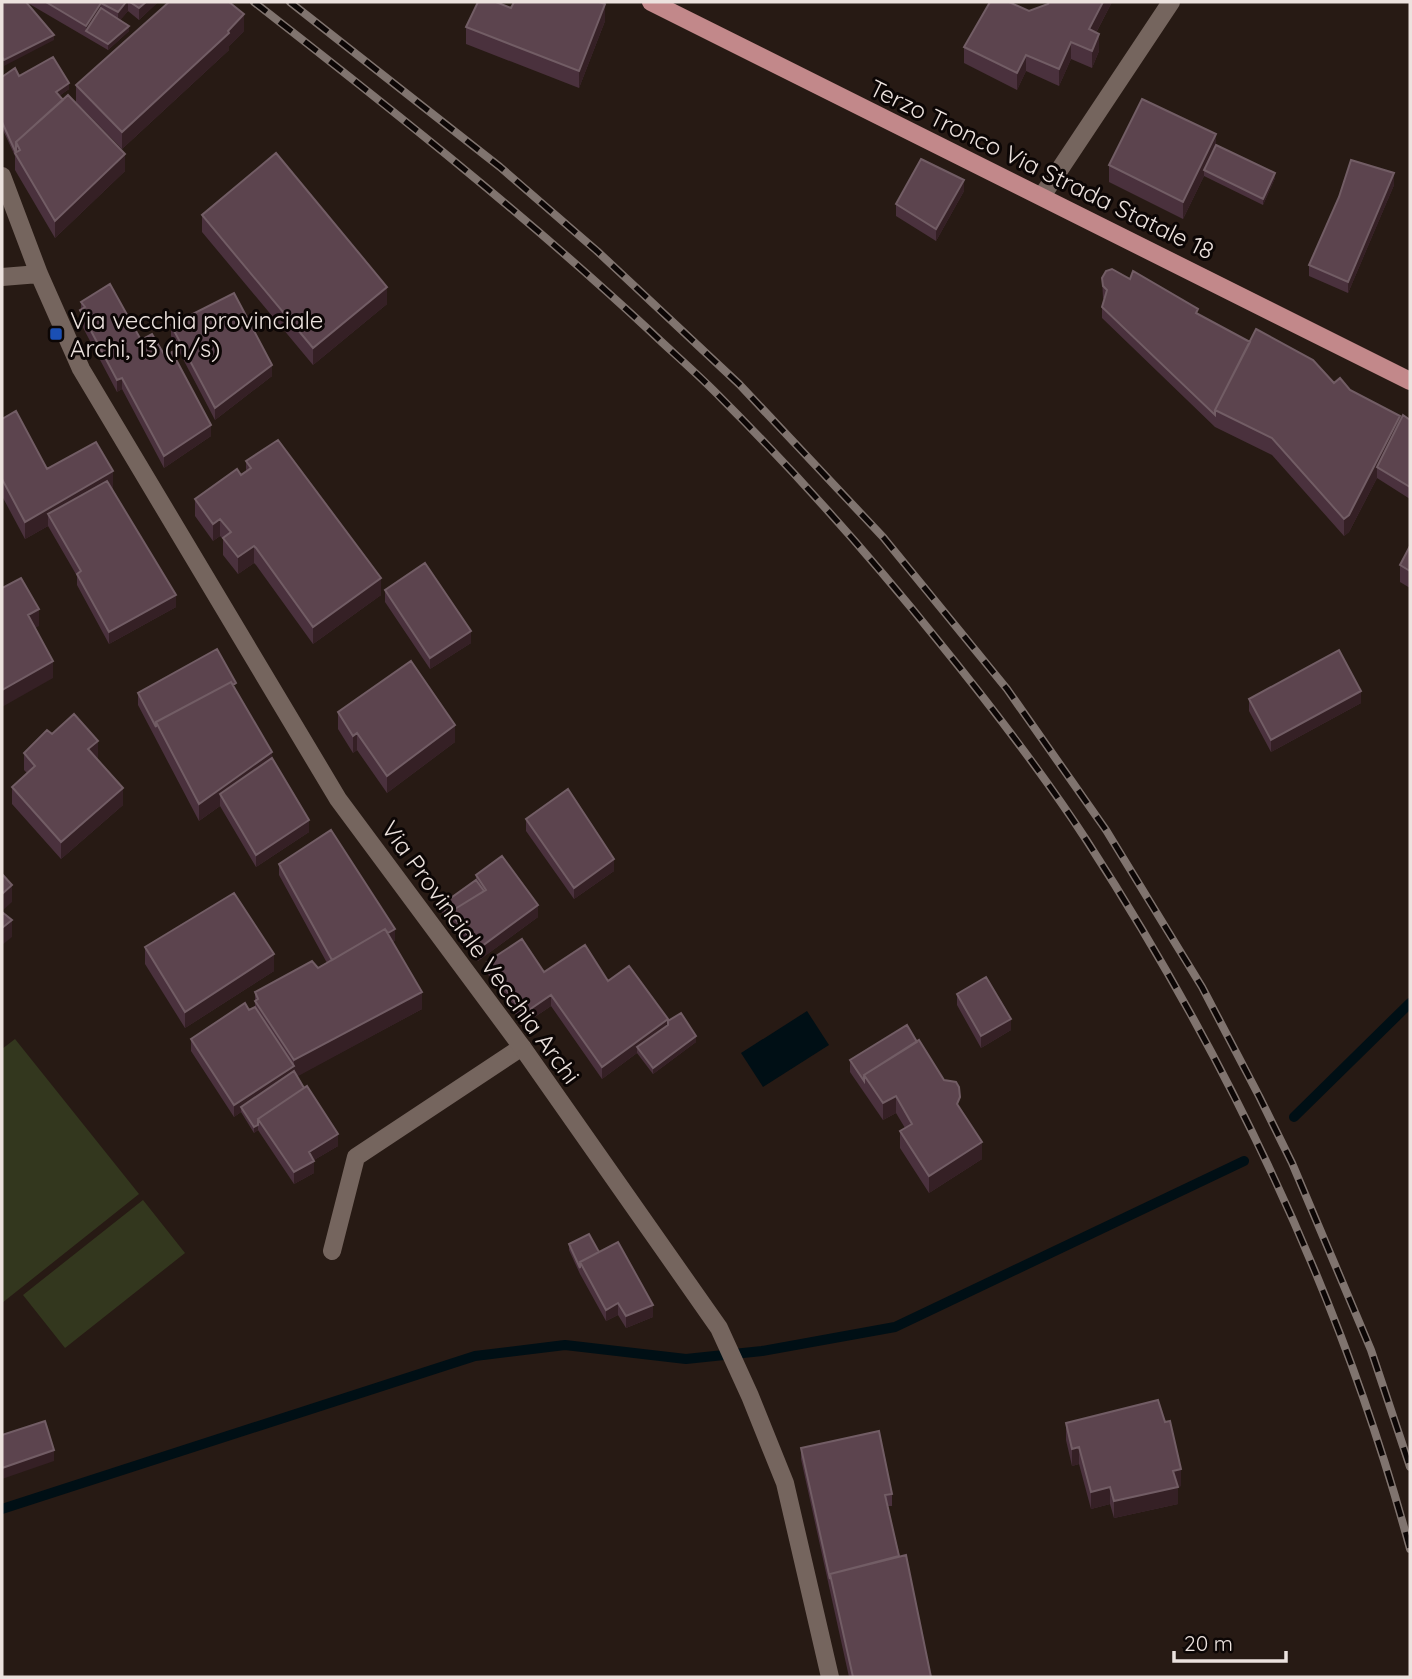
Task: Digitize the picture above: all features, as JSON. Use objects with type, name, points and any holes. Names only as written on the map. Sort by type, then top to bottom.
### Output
[{"type":"main road","name":"Terzo Tronco Via Strada Statale 18","points":[[651,2],[1410,381]]},
{"type":"street","points":[[1042,196],[1171,2]]},
{"type":"street","name":"Via Provinciale Vecchia Archi","points":[[2,176],[39,274],[81,369],[338,799],[522,1047],[719,1328],[785,1483],[830,1677]]},
{"type":"street","points":[[2,276],[39,274]]},
{"type":"street","points":[[332,1251],[356,1157],[522,1047]]},
{"type":"green space","points":[[15,1039],[139,1194],[2,1303],[2,1049]]},
{"type":"green space","points":[[143,1200],[185,1253],[65,1348],[23,1295]]},
{"type":"shaded area","points":[[807,1011],[829,1045],[763,1087],[741,1053]]},
{"type":"building","points":[[2,2],[26,2],[54,35],[4,60]]},
{"type":"building","points":[[46,2],[126,2],[118,12],[101,3],[86,26]]},
{"type":"building","points":[[130,2],[146,2],[139,8]]},
{"type":"building","points":[[169,2],[229,2],[244,14],[229,33],[122,132],[76,85]]},
{"type":"building","points":[[478,2],[496,2],[511,8],[514,2],[605,4],[579,71],[466,27]]},
{"type":"building","points":[[990,2],[1009,2],[1029,11],[1049,2],[1103,2],[1089,29],[1099,34],[1092,51],[1071,42],[1059,69],[1026,55],[1017,73],[964,47]]},
{"type":"building","points":[[101,8],[129,26],[108,44],[86,31]]},
{"type":"building","points":[[53,57],[69,83],[56,92],[63,100],[16,142],[16,153],[2,122],[2,77],[15,68],[19,76]]},
{"type":"building","points":[[68,95],[125,154],[55,221],[15,153],[20,150],[16,142]]},
{"type":"building","points":[[1142,99],[1216,134],[1183,202],[1109,165]]},
{"type":"building","points":[[1216,145],[1275,173],[1263,199],[1204,170]]},
{"type":"building","points":[[276,153],[387,287],[313,348],[202,215]]},
{"type":"building","points":[[921,159],[964,180],[936,229],[896,204]]},
{"type":"building","points":[[1351,160],[1394,173],[1348,282],[1309,265],[1339,197]]},
{"type":"building","points":[[1112,269],[1130,279],[1133,271],[1198,309],[1196,313],[1250,342],[1215,410],[1215,415],[1102,307],[1107,290],[1103,286],[1102,278],[1106,271]]},
{"type":"building","points":[[110,284],[141,340],[152,334],[165,356],[172,352],[211,425],[164,456],[122,378],[117,380],[80,310],[85,307],[81,302]]},
{"type":"building","points":[[234,293],[272,365],[215,408],[171,325]]},
{"type":"building","points":[[1256,329],[1313,360],[1334,383],[1340,378],[1350,390],[1400,416],[1349,515],[1344,519],[1272,438],[1215,410]]},
{"type":"building","points":[[16,411],[47,469],[96,442],[113,471],[25,522],[2,479],[2,419]]},
{"type":"building","points":[[1403,415],[1410,420],[1410,487],[1377,467]]},
{"type":"building","points":[[278,440],[381,578],[313,627],[256,548],[254,546],[238,557],[223,538],[231,532],[220,519],[213,524],[195,499],[237,469],[241,475],[251,468],[246,461]]},
{"type":"building","points":[[107,481],[176,595],[109,632],[77,574],[81,571],[48,514]]},
{"type":"building","points":[[1410,546],[1410,571],[1400,565]]},
{"type":"building","points":[[425,563],[471,631],[430,658],[385,590]]},
{"type":"building","points":[[21,578],[39,609],[28,615],[53,661],[2,690],[2,588]]},
{"type":"building","points":[[217,649],[236,683],[233,685],[231,682],[156,722],[156,727],[138,693]]},
{"type":"building","points":[[1339,650],[1361,691],[1271,740],[1249,699]]},
{"type":"building","points":[[411,661],[455,725],[387,776],[357,733],[353,736],[338,712]]},
{"type":"building","points":[[231,682],[272,752],[199,804],[156,722]]},
{"type":"building","points":[[74,714],[98,741],[88,749],[123,788],[61,842],[12,787],[35,766],[24,753],[47,730],[52,734]]},
{"type":"building","points":[[272,758],[309,820],[256,855],[220,794]]},
{"type":"building","points":[[568,789],[614,859],[574,888],[526,819]]},
{"type":"building","points":[[331,830],[395,929],[388,933],[385,929],[332,960],[279,864]]},
{"type":"building","points":[[502,856],[538,905],[478,949],[450,912],[486,890],[476,875]]},
{"type":"building","points":[[2,874],[12,885],[2,894]]},
{"type":"building","points":[[476,880],[484,891],[450,912],[450,918],[441,905]]},
{"type":"building","points":[[234,893],[274,954],[185,1012],[145,947]]},
{"type":"building","points":[[2,912],[12,920],[2,928]]},
{"type":"building","points":[[385,929],[422,992],[294,1060],[255,1001],[258,999],[255,992],[312,961],[318,968]]},
{"type":"building","points":[[522,939],[544,972],[585,945],[608,981],[629,966],[668,1019],[602,1067],[551,995],[523,1014],[487,962]]},
{"type":"building","points":[[986,977],[1011,1019],[981,1036],[957,994]]},
{"type":"building","points":[[245,1003],[249,1010],[255,1007],[294,1066],[234,1105],[191,1039]]},
{"type":"building","points":[[681,1013],[696,1036],[653,1068],[637,1047]]},
{"type":"building","points":[[907,1025],[917,1042],[864,1075],[864,1081],[850,1060]]},
{"type":"building","points":[[919,1040],[944,1080],[956,1082],[960,1097],[957,1104],[982,1142],[929,1176],[900,1131],[912,1124],[896,1096],[883,1103],[864,1075]]},
{"type":"building","points":[[294,1071],[304,1088],[258,1119],[258,1125],[254,1127],[241,1107]]},
{"type":"building","points":[[307,1086],[338,1134],[309,1152],[314,1161],[294,1172],[258,1119]]},
{"type":"building","points":[[589,1234],[599,1252],[580,1262],[580,1268],[569,1244]]},
{"type":"building","points":[[618,1242],[653,1305],[626,1316],[618,1303],[606,1310],[580,1262]]},
{"type":"building","points":[[1158,1400],[1165,1422],[1170,1421],[1181,1469],[1173,1471],[1178,1487],[1114,1501],[1110,1487],[1091,1492],[1079,1447],[1072,1449],[1066,1423]]},
{"type":"building","points":[[45,1421],[54,1450],[2,1468],[2,1435]]},
{"type":"building","points":[[879,1431],[892,1494],[885,1495],[899,1556],[830,1574],[830,1579],[801,1448]]},
{"type":"building","points":[[906,1555],[931,1677],[853,1677],[830,1574]]},
{"type":"waterway","points":[[1294,1117],[1410,1003]]},
{"type":"waterway","points":[[2,1509],[475,1356],[565,1345],[686,1359],[762,1351],[895,1327],[1244,1161]]},
{"type":"railway","points":[[254,2],[505,203],[704,381],[779,457],[861,548],[1016,740],[1070,815],[1139,924],[1233,1094],[1276,1182],[1351,1363],[1410,1549]]},
{"type":"railway","points":[[290,2],[500,167],[597,251],[739,384],[883,537],[1007,689],[1106,830],[1202,987],[1259,1096],[1292,1163],[1371,1350],[1410,1467]]},
{"type":"place","name":"Via vecchia provinciale Archi, 13 (n/s)","points":[[56,334]]}]
